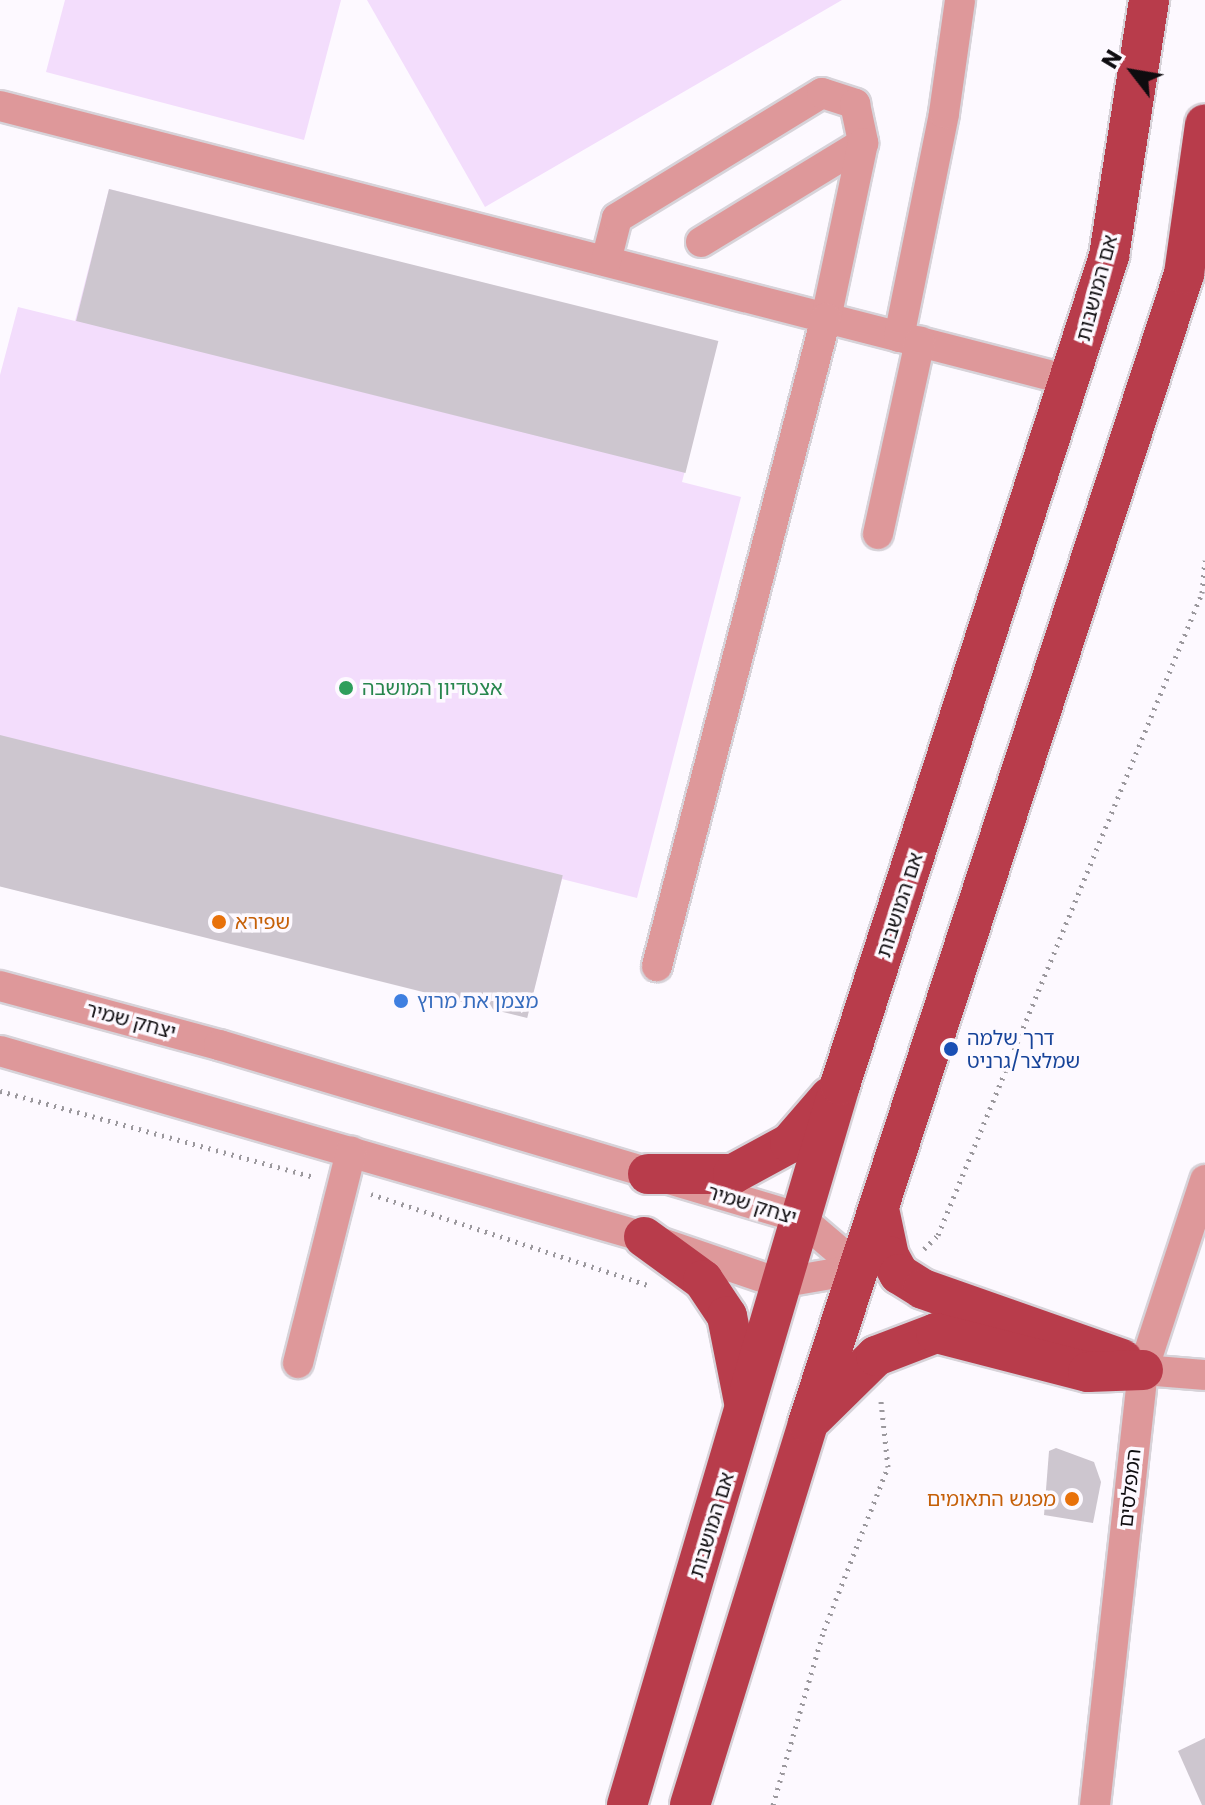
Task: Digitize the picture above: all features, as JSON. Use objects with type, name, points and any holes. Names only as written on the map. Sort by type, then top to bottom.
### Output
[{"type":"main road","name":"אם המושבות","points":[[627,1805],[746,1412],[779,1283],[840,1085],[1072,381],[1109,256],[1149,0]]},
{"type":"main road","points":[[690,1805],[808,1423],[1184,274],[1205,124]]},
{"type":"main road","points":[[648,1174],[733,1174],[790,1143],[840,1085]]},
{"type":"main road","points":[[879,1208],[889,1256],[899,1274],[923,1289],[1102,1349],[1143,1370]]},
{"type":"main road","points":[[644,1237],[703,1280],[727,1316],[746,1412]]},
{"type":"main road","points":[[808,1423],[876,1356],[936,1333],[1088,1372],[1143,1370]]},
{"type":"street","points":[[878,534],[960,0]]},
{"type":"street","points":[[606,261],[617,218],[822,93],[855,104],[863,143],[826,318],[657,966]]},
{"type":"street","points":[[0,106],[1072,381]]},
{"type":"street","points":[[701,242],[863,143]]},
{"type":"street","name":"יצחק שמיר","points":[[0,986],[219,1045],[800,1218],[860,1269]]},
{"type":"street","points":[[0,1051],[644,1237],[779,1283],[860,1269]]},
{"type":"street","points":[[298,1363],[351,1152]]},
{"type":"street","name":"המפלסים","points":[[1095,1805],[1143,1370],[1205,1180]]},
{"type":"street","points":[[1143,1370],[1205,1375]]},
{"type":"path","points":[[899,1274],[938,1235],[1202,593],[1205,560]]},
{"type":"path","points":[[0,1091],[344,1185],[571,1256],[663,1291]]},
{"type":"path","points":[[773,1805],[824,1630],[888,1467],[876,1356]]},
{"type":"shaded area","points":[[65,0],[341,0],[304,140],[46,72]]},
{"type":"shaded area","points":[[367,0],[842,0],[485,207]]},
{"type":"shaded area","name":"אצטדיון המושבה","points":[[109,189],[717,345],[682,482],[741,497],[637,898],[562,879],[527,1017],[0,882],[0,375],[18,307],[75,321]]},
{"type":"building","points":[[109,189],[718,341],[685,473],[76,321]]},
{"type":"building","points":[[0,735],[563,875],[527,1018],[0,887]]},
{"type":"building","name":"מפגש התאומים","points":[[1056,1448],[1094,1462],[1101,1482],[1093,1523],[1044,1515],[1049,1451]]},
{"type":"building","points":[[1205,1738],[1205,1805],[1202,1805],[1178,1751]]},
{"type":"place","name":"אצטדיון המושבה","points":[[346,688]]},
{"type":"place","name":"שפירא","points":[[219,922]]},
{"type":"place","name":"מצמן את מרוץ","points":[[401,1001]]},
{"type":"place","name":"דרך שלמה שמלצר/גרניט","points":[[951,1049]]},
{"type":"place","name":"מפגש התאומים","points":[[1072,1499]]}]
